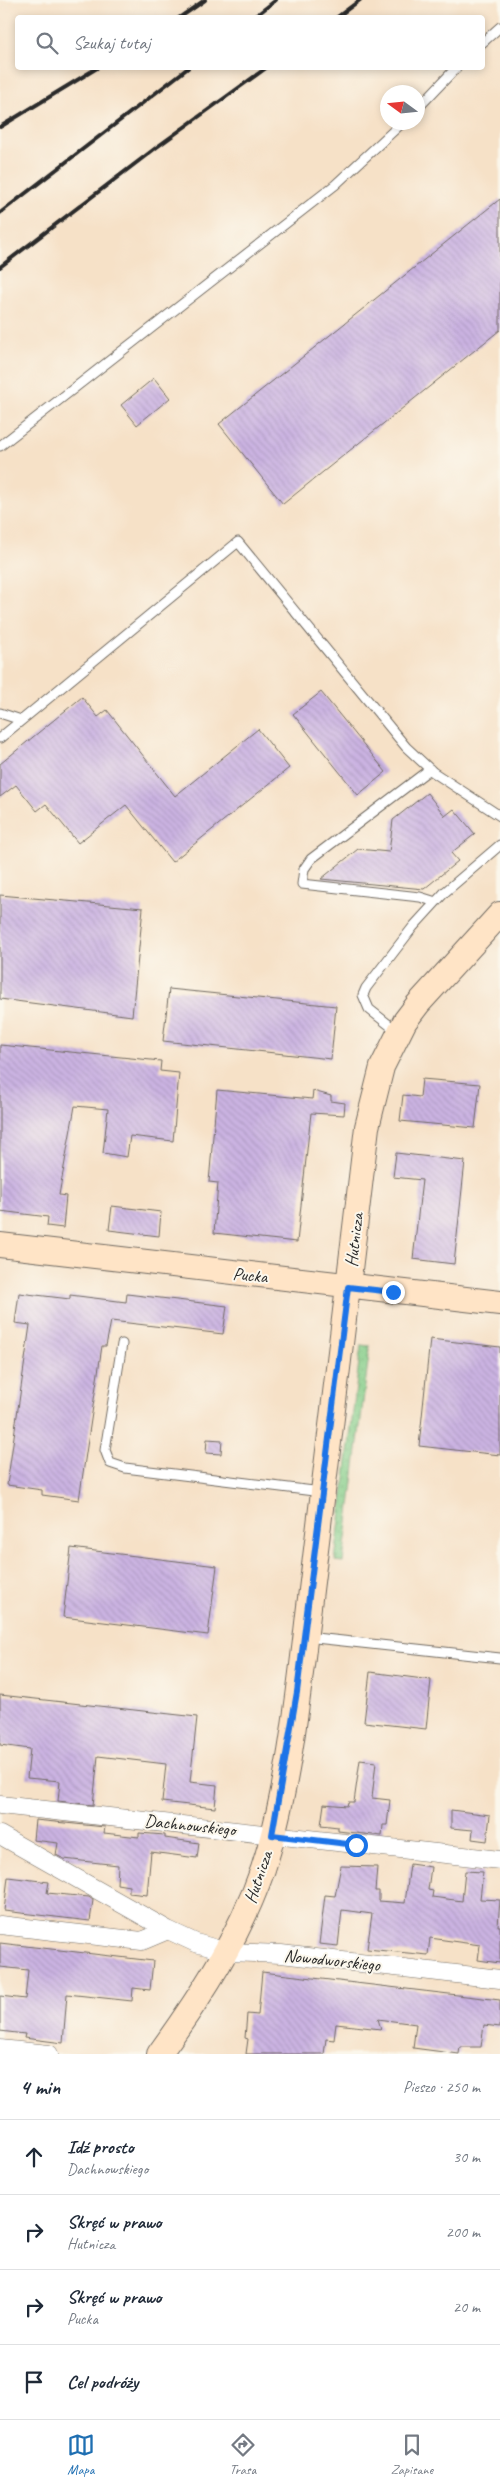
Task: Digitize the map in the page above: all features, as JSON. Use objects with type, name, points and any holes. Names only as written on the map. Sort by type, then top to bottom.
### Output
[{"type":"main road","name":"Hutnicza","points":[[159,2054],[196,2002],[227,1952],[248,1907],[272,1835],[288,1755],[305,1637],[367,1128],[382,1067],[398,1032],[418,1004],[500,914]]},
{"type":"main road","name":"Pucka","points":[[0,1245],[348,1287],[500,1303]]},
{"type":"street","name":"Dachnowskiego","points":[[0,1805],[500,1860]]},
{"type":"street","name":"Nowodworskiego","points":[[0,1836],[168,1930],[196,1943],[227,1952],[281,1954],[500,1979]]},
{"type":"street","points":[[0,1926],[142,1942],[168,1930]]},
{"type":"street","points":[[0,2050],[49,2054]]},
{"type":"lane","points":[[485,40],[500,28]]},
{"type":"lane","points":[[425,101],[454,70]]},
{"type":"lane","points":[[0,446],[335,185],[394,130]]},
{"type":"lane","points":[[0,738],[238,542],[406,747],[430,769],[500,816]]},
{"type":"lane","points":[[0,713],[21,720]]},
{"type":"lane","points":[[430,769],[311,859],[304,869],[302,884],[420,897],[436,902]]},
{"type":"lane","points":[[398,1032],[369,1010],[363,994],[366,988],[413,927],[436,902],[500,846]]},
{"type":"lane","points":[[122,1344],[105,1450],[110,1463],[125,1468],[323,1492]]},
{"type":"lane","points":[[305,1637],[500,1658]]},
{"type":"green space","points":[[361,1345],[370,1346],[343,1562],[335,1561]]},
{"type":"building","points":[[500,199],[500,330],[283,504],[219,424]]},
{"type":"building","points":[[154,378],[170,398],[137,425],[121,405]]},
{"type":"building","points":[[321,692],[386,772],[358,795],[293,714]]},
{"type":"building","points":[[82,697],[98,717],[107,710],[175,796],[258,729],[289,768],[172,862],[126,805],[78,843],[46,804],[37,811],[16,785],[0,797],[0,764]]},
{"type":"building","points":[[427,793],[445,816],[454,809],[475,834],[451,853],[458,861],[424,889],[321,879],[358,849],[389,852],[393,820]]},
{"type":"building","points":[[0,895],[143,908],[132,1016],[0,999]]},
{"type":"building","points":[[169,989],[336,1006],[331,1059],[163,1041]]},
{"type":"building","points":[[0,1045],[161,1061],[160,1071],[179,1073],[173,1141],[130,1136],[127,1157],[103,1153],[108,1109],[75,1106],[59,1195],[66,1196],[63,1228],[47,1226],[48,1217],[0,1211]]},
{"type":"building","points":[[422,1079],[480,1084],[475,1128],[400,1121],[403,1095],[420,1097]]},
{"type":"building","points":[[217,1090],[312,1099],[313,1091],[331,1096],[331,1101],[345,1103],[344,1115],[311,1113],[297,1242],[214,1233],[218,1183],[209,1182]]},
{"type":"building","points":[[396,1153],[465,1161],[454,1264],[413,1259],[422,1180],[393,1177]]},
{"type":"building","points":[[112,1206],[161,1212],[159,1236],[109,1230]]},
{"type":"building","points":[[19,1293],[70,1299],[70,1295],[126,1302],[127,1294],[227,1306],[223,1334],[111,1321],[106,1346],[102,1346],[79,1500],[42,1495],[42,1490],[7,1485],[30,1325],[15,1323]]},
{"type":"building","points":[[430,1339],[500,1347],[500,1455],[419,1446]]},
{"type":"building","points":[[207,1439],[222,1440],[221,1454],[206,1453]]},
{"type":"building","points":[[71,1548],[217,1566],[208,1635],[63,1617]]},
{"type":"building","points":[[370,1672],[431,1680],[426,1729],[364,1722]]},
{"type":"building","points":[[0,1695],[197,1717],[190,1782],[217,1785],[215,1808],[162,1802],[166,1764],[98,1756],[93,1805],[58,1801],[60,1781],[27,1778],[30,1749],[0,1745]]},
{"type":"building","points":[[360,1760],[376,1762],[372,1798],[390,1800],[387,1825],[383,1825],[382,1836],[338,1831],[338,1827],[321,1825],[324,1804],[347,1806],[348,1802],[354,1802]]},
{"type":"building","points":[[451,1810],[490,1815],[487,1841],[472,1839],[473,1830],[451,1828]]},
{"type":"building","points":[[35,1820],[105,1827],[104,1833],[139,1837],[139,1833],[165,1835],[165,1838],[199,1843],[197,1858],[151,1852],[147,1895],[129,1893],[129,1886],[117,1884],[118,1865],[64,1859],[56,1855],[58,1843],[33,1840]]},
{"type":"building","points":[[410,1864],[431,1867],[428,1890],[433,1891],[432,1897],[462,1901],[465,1871],[483,1872],[480,1899],[500,1900],[498,1926],[500,1926],[500,1963],[478,1960],[480,1945],[430,1938],[428,1955],[367,1949],[372,1914],[342,1910],[338,1946],[319,1944],[325,1895],[335,1896],[341,1866],[377,1867],[375,1891],[379,1891],[379,1901],[405,1903]]},
{"type":"building","points":[[8,1877],[49,1882],[47,1893],[89,1897],[93,1900],[90,1921],[4,1911]]},
{"type":"building","points":[[0,1943],[153,1961],[150,1990],[133,1988],[132,2001],[67,1994],[63,2043],[24,2038],[25,2034],[0,2031],[0,1996],[25,1999],[28,1970],[0,1967]]},
{"type":"building","points":[[262,1972],[500,2000],[500,2027],[484,2025],[481,2047],[460,2047],[459,2054],[413,2048],[416,2024],[378,2019],[381,2029],[336,2024],[334,2040],[326,2039],[324,2054],[246,2054],[248,2039],[245,2038],[247,2014],[258,2015]]},
{"type":"railway","points":[[183,15],[205,0]]},
{"type":"railway","points":[[257,15],[276,0]]},
{"type":"railway","points":[[340,15],[360,0]]},
{"type":"railway","points":[[0,127],[94,70]]},
{"type":"railway","points":[[0,213],[185,70]]},
{"type":"railway","points":[[0,267],[157,147],[263,70]]},
{"type":"route","points":[[356,1845],[272,1835],[288,1755],[297,1692],[348,1287],[393,1292]]}]
